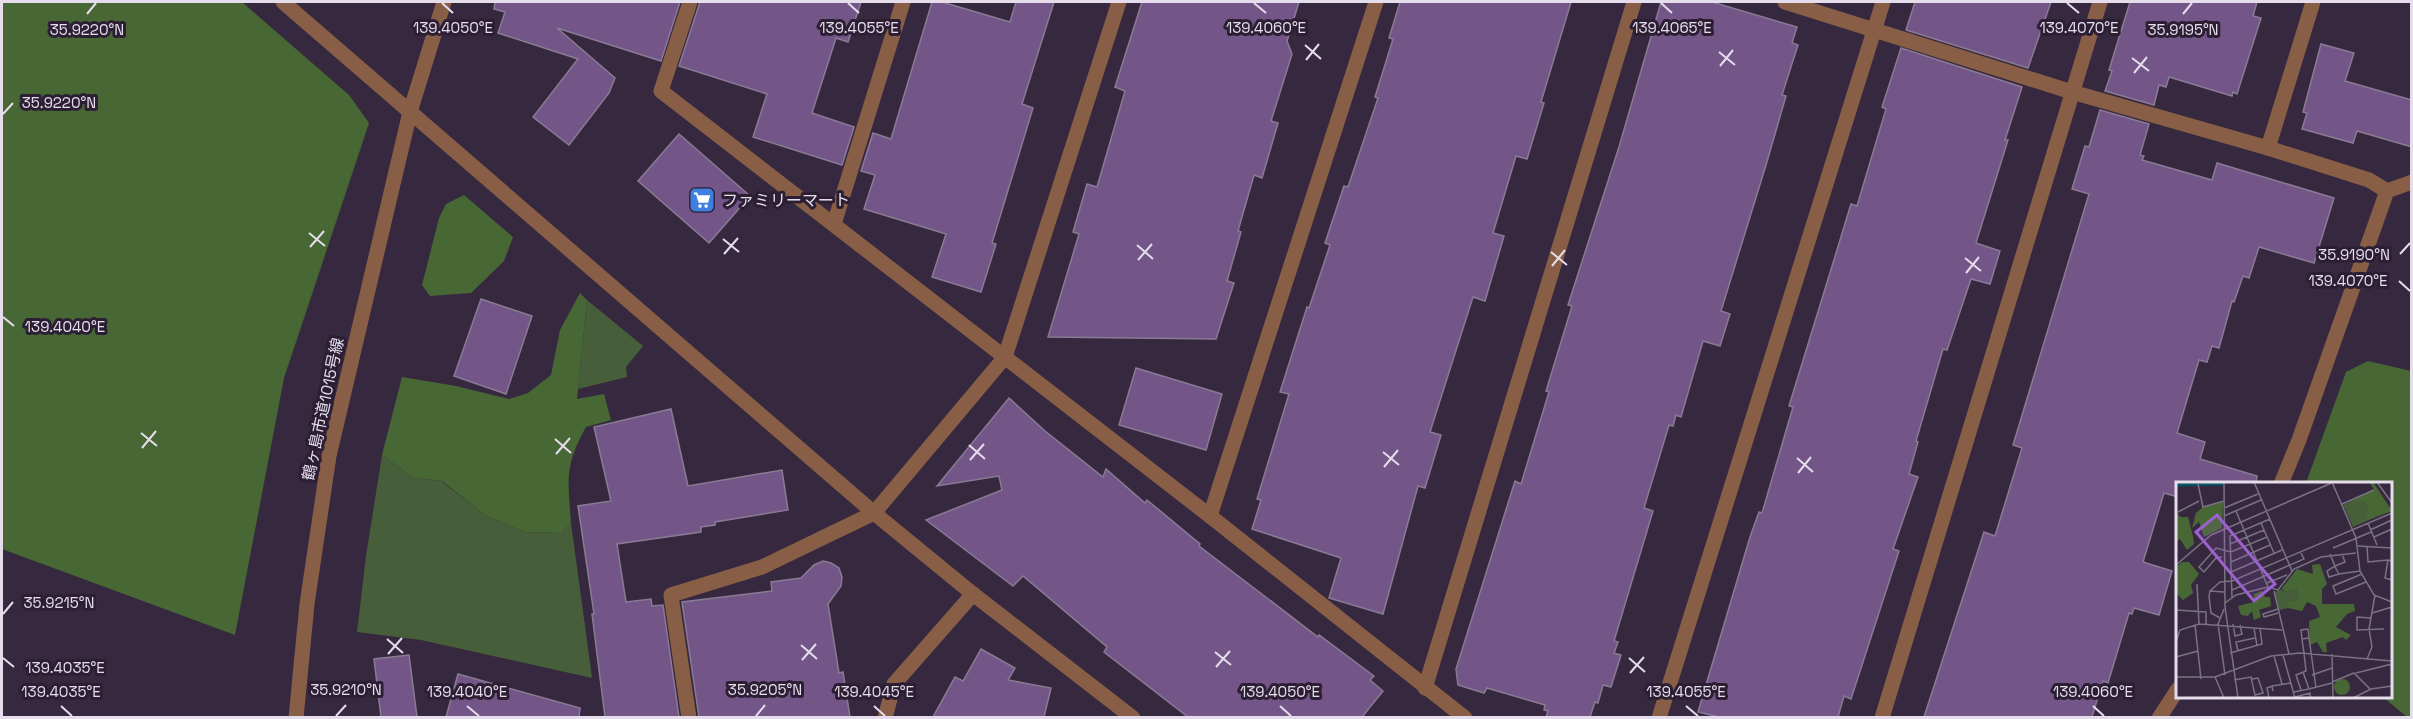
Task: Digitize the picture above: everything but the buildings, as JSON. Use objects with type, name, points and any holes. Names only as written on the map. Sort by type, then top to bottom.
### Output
[{"type":"street","points":[[283,2],[874,513],[1116,712],[1133,717]]},
{"type":"street","name":"鶴ヶ島市道1015号線","points":[[296,717],[307,604],[329,456],[410,112],[444,2]]},
{"type":"street","points":[[690,2],[661,91],[1210,516],[1425,688],[1465,717]]},
{"type":"street","points":[[834,224],[903,2]]},
{"type":"street","points":[[689,717],[671,595],[762,567],[874,513],[1005,357],[1119,2]]},
{"type":"street","points":[[1210,516],[1376,2]]},
{"type":"street","points":[[1425,688],[1634,2]]},
{"type":"street","points":[[1785,2],[2072,92],[2268,148],[2369,180],[2387,191]]},
{"type":"street","points":[[1659,717],[1883,2]]},
{"type":"street","points":[[1882,717],[2100,2]]},
{"type":"street","points":[[2268,148],[2313,2]]},
{"type":"street","points":[[2387,191],[2412,182]]},
{"type":"street","points":[[2281,482],[2299,440],[2387,191]]},
{"type":"street","points":[[885,717],[894,684],[973,594]]},
{"type":"street","points":[[2159,717],[2176,692]]},
{"type":"green space","points":[[2,2],[242,2],[349,95],[369,123],[284,378],[235,635],[2,549]]},
{"type":"green space","points":[[464,195],[513,237],[504,261],[471,293],[430,296],[422,285],[439,218],[446,204]]},
{"type":"green space","points":[[580,293],[587,300],[577,399],[604,394],[611,420],[586,427],[579,441],[569,474],[571,523],[561,533],[525,532],[486,516],[442,481],[414,478],[382,455],[402,377],[456,386],[509,399],[528,393],[551,375],[560,330]]},
{"type":"green space","points":[[587,300],[643,346],[626,367],[627,377],[578,389]]},
{"type":"green space","points":[[2368,361],[2411,371],[2411,717],[2407,717],[2384,698],[2392,698],[2392,482],[2306,482],[2346,372]]},
{"type":"green space","points":[[382,455],[414,478],[441,481],[486,516],[525,532],[561,533],[571,523],[592,678],[421,640],[357,632]]},
{"type":"place","name":"ファミリーマート","points":[[702,200]]}]
